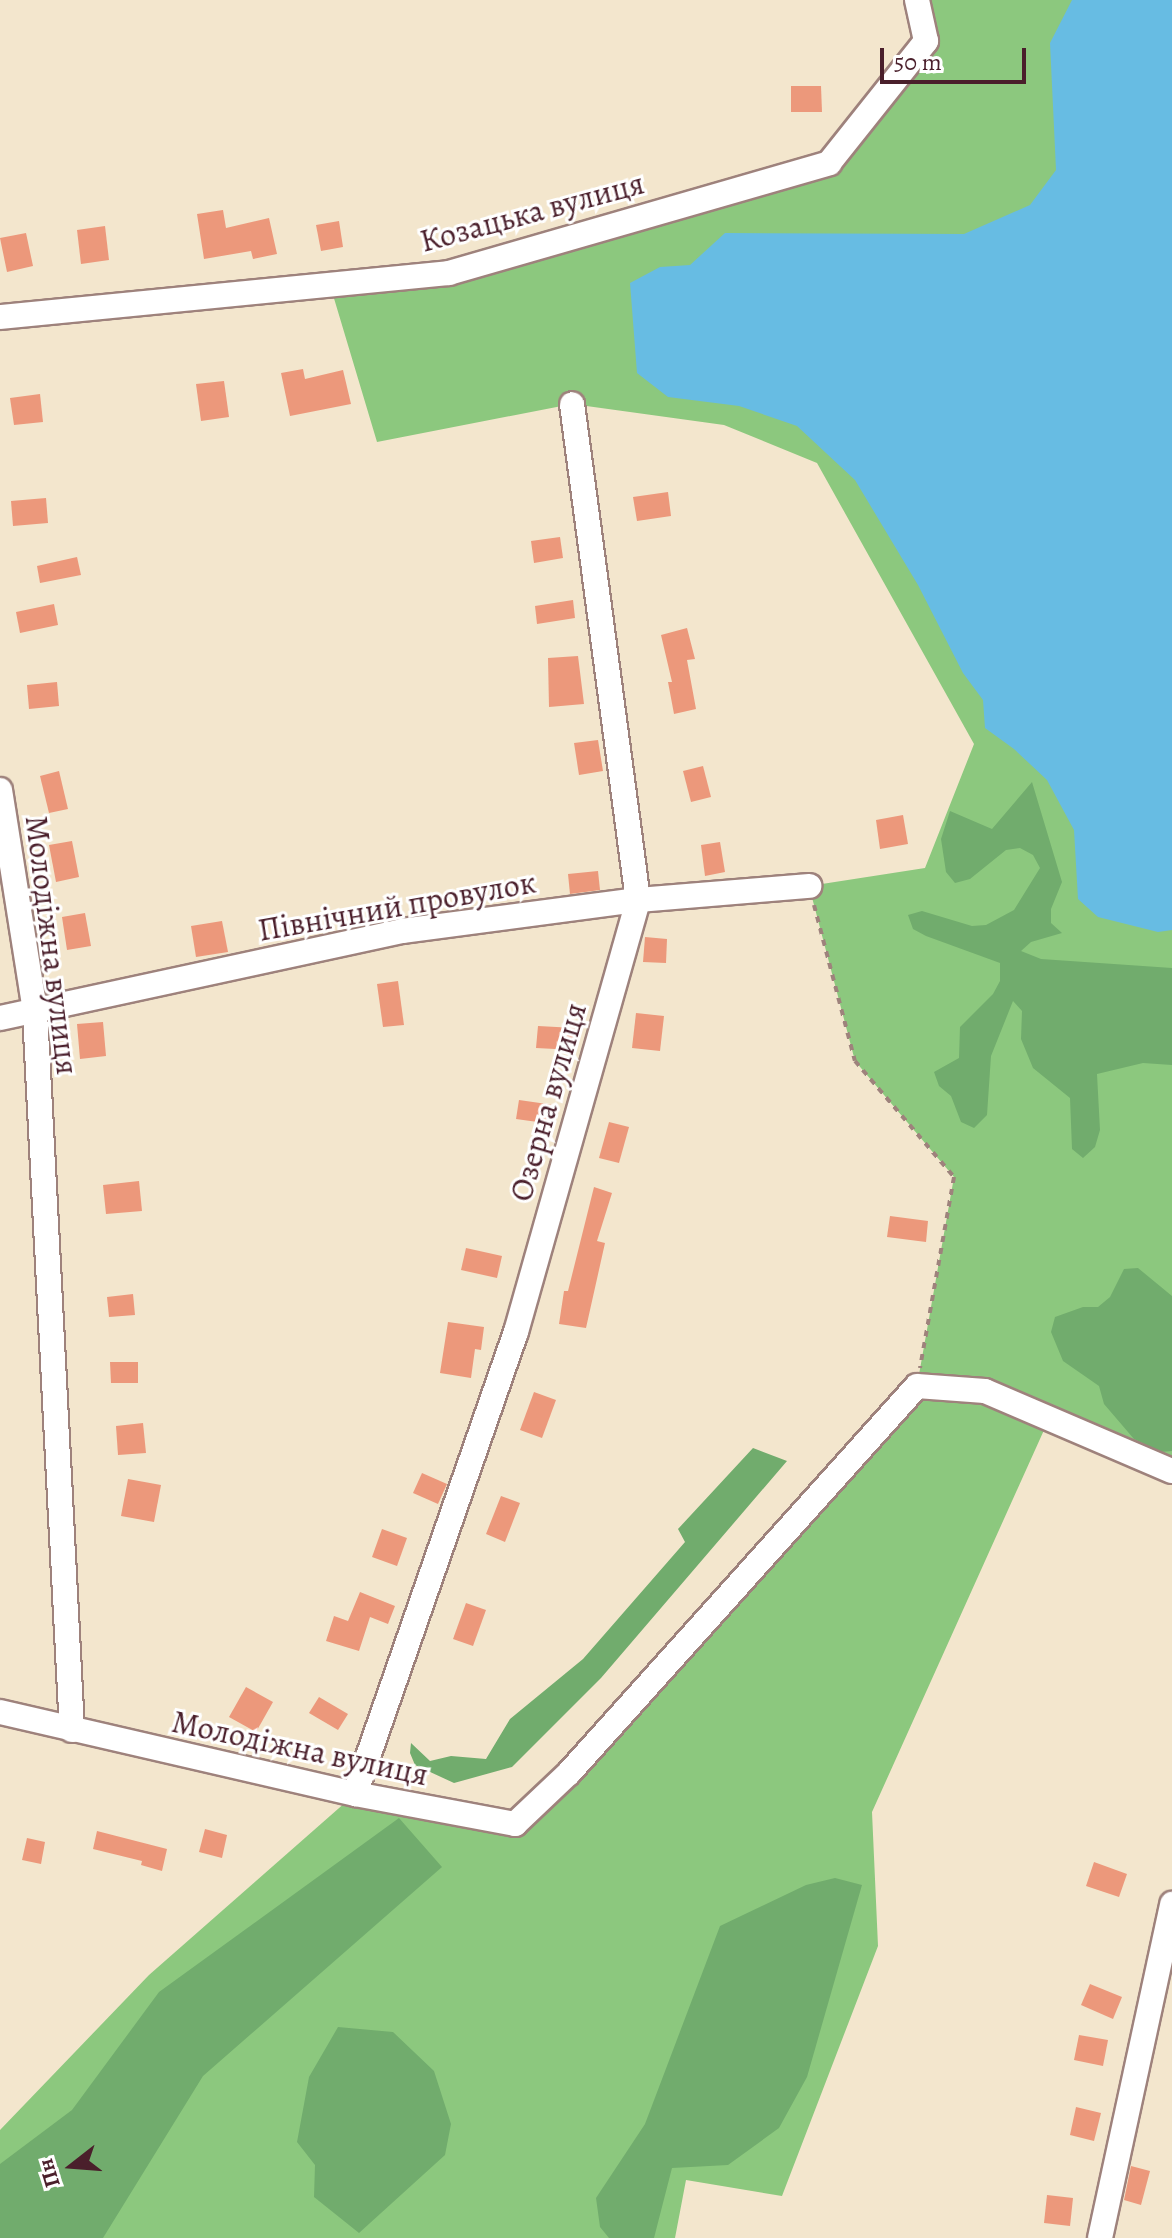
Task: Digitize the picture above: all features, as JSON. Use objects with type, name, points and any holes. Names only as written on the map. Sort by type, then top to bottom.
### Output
[{"type":"street","name":"Козацька вулиця","points":[[0,317],[449,273],[829,163],[926,41],[917,0]]},
{"type":"street","name":"Озерна вулиця","points":[[355,1794],[516,1332],[638,900],[572,404]]},
{"type":"street","name":"Молодіжна вулиця","points":[[0,790],[35,1012],[72,1730]]},
{"type":"street","name":"Північний провулок","points":[[0,1018],[402,931],[638,900],[809,886]]},
{"type":"street","name":"Молодіжна вулиця","points":[[0,1712],[355,1794],[515,1824],[569,1773],[917,1386]]},
{"type":"street","points":[[917,1386],[985,1391],[1172,1471]]},
{"type":"street","points":[[1100,2238],[1172,1904]]},
{"type":"path","points":[[809,886],[855,1061],[954,1177],[917,1386]]},
{"type":"green space","points":[[917,0],[1172,0],[1172,1471],[1049,1419],[872,1812],[878,1946],[782,2196],[686,2180],[675,2238],[0,2238],[0,2130],[149,1975],[355,1794],[515,1824],[917,1386],[954,1177],[855,1061],[809,886],[925,868],[974,744],[817,463],[724,425],[572,404],[377,442],[330,285],[449,273],[829,163],[926,41]]},
{"type":"green space","points":[[1032,782],[1062,882],[1051,909],[1051,923],[1062,933],[1031,942],[1021,951],[1041,959],[1172,968],[1172,1065],[1143,1063],[1097,1074],[1100,1130],[1095,1147],[1083,1158],[1072,1149],[1070,1098],[1033,1068],[1021,1039],[1022,1011],[1013,1001],[991,1056],[987,1115],[974,1128],[961,1122],[951,1096],[939,1086],[934,1072],[959,1058],[960,1027],[993,994],[1000,981],[1000,963],[926,936],[913,929],[908,915],[922,911],[972,926],[986,925],[1014,910],[1040,868],[1033,855],[1020,848],[1006,850],[970,879],[955,883],[946,872],[941,839],[950,811],[992,829]]},
{"type":"green space","points":[[1138,1268],[1172,1296],[1172,1451],[1161,1452],[1134,1439],[1104,1404],[1099,1386],[1063,1361],[1051,1332],[1055,1317],[1083,1307],[1098,1307],[1110,1297],[1124,1269]]},
{"type":"green space","points":[[753,1448],[787,1461],[601,1678],[512,1767],[454,1783],[415,1765],[410,1753],[411,1743],[430,1761],[451,1756],[486,1759],[510,1719],[583,1659],[685,1542],[678,1529]]},
{"type":"green space","points":[[399,1818],[442,1867],[203,2076],[103,2238],[0,2238],[0,2164],[72,2110],[159,1992]]},
{"type":"green space","points":[[835,1878],[862,1885],[807,2077],[779,2128],[728,2165],[672,2168],[654,2238],[609,2238],[600,2227],[596,2198],[645,2124],[720,1926],[806,1885]]},
{"type":"green space","points":[[338,2027],[393,2032],[434,2071],[451,2124],[445,2155],[359,2233],[314,2197],[315,2165],[297,2142],[309,2077]]},
{"type":"water","points":[[1072,0],[1172,0],[1172,930],[1158,932],[1098,917],[1078,899],[1074,830],[1047,780],[1014,749],[985,728],[983,700],[963,673],[918,585],[855,480],[797,426],[739,406],[668,397],[637,373],[630,283],[660,267],[690,265],[725,233],[964,234],[1030,205],[1056,170],[1050,43]]},
{"type":"building","points":[[791,86],[821,86],[822,112],[791,112]]},
{"type":"building","points":[[223,210],[226,228],[269,218],[277,254],[253,259],[251,251],[204,259],[197,214]]},
{"type":"building","points":[[339,221],[343,247],[321,251],[316,225]]},
{"type":"building","points":[[105,226],[109,260],[81,264],[77,230]]},
{"type":"building","points":[[26,233],[33,266],[7,272],[0,238]]},
{"type":"building","points":[[303,369],[305,379],[343,370],[351,404],[290,416],[281,373]]},
{"type":"building","points":[[224,381],[229,417],[201,421],[196,384]]},
{"type":"building","points":[[40,394],[43,422],[14,425],[10,398]]},
{"type":"building","points":[[668,492],[671,516],[637,521],[633,497]]},
{"type":"building","points":[[46,498],[48,523],[13,526],[11,501]]},
{"type":"building","points":[[560,537],[563,558],[534,563],[531,541]]},
{"type":"building","points":[[77,557],[81,575],[40,583],[37,566]]},
{"type":"building","points":[[573,600],[575,618],[537,624],[535,606]]},
{"type":"building","points":[[54,604],[58,625],[20,633],[16,612]]},
{"type":"building","points":[[687,628],[695,659],[687,660],[696,709],[674,714],[668,682],[672,682],[661,635]]},
{"type":"building","points":[[578,656],[584,704],[549,707],[548,658]]},
{"type":"building","points":[[57,682],[59,706],[29,709],[27,685]]},
{"type":"building","points":[[598,740],[603,771],[579,775],[574,743]]},
{"type":"building","points":[[703,766],[711,797],[691,802],[683,771]]},
{"type":"building","points":[[59,771],[68,809],[49,813],[40,776]]},
{"type":"building","points":[[903,815],[908,844],[880,849],[876,820]]},
{"type":"building","points":[[72,841],[79,877],[56,882],[49,845]]},
{"type":"building","points":[[720,842],[725,872],[705,876],[701,845]]},
{"type":"building","points":[[598,871],[600,890],[570,894],[568,874]]},
{"type":"building","points":[[85,913],[91,946],[67,950],[62,917]]},
{"type":"building","points":[[222,921],[228,952],[196,957],[191,926]]},
{"type":"building","points":[[645,937],[667,939],[666,963],[643,962]]},
{"type":"building","points":[[398,981],[404,1025],[383,1027],[377,984]]},
{"type":"building","points":[[636,1013],[664,1016],[660,1051],[632,1048]]},
{"type":"building","points":[[103,1022],[106,1056],[80,1059],[77,1024]]},
{"type":"building","points":[[538,1026],[575,1028],[574,1050],[536,1048]]},
{"type":"building","points":[[519,1100],[554,1105],[552,1124],[516,1119]]},
{"type":"building","points":[[609,1122],[629,1127],[619,1163],[599,1158]]},
{"type":"building","points":[[139,1181],[142,1211],[106,1214],[103,1185]]},
{"type":"building","points":[[594,1187],[612,1193],[597,1241],[605,1243],[586,1328],[559,1324],[564,1291],[568,1291]]},
{"type":"building","points":[[890,1216],[928,1221],[926,1242],[887,1237]]},
{"type":"building","points":[[466,1248],[502,1256],[497,1278],[461,1270]]},
{"type":"building","points":[[133,1294],[135,1315],[109,1317],[107,1297]]},
{"type":"building","points":[[448,1322],[484,1327],[481,1350],[475,1349],[471,1378],[440,1373]]},
{"type":"building","points":[[110,1362],[138,1362],[138,1383],[111,1383]]},
{"type":"building","points":[[534,1392],[556,1400],[542,1438],[520,1430]]},
{"type":"building","points":[[143,1423],[146,1453],[118,1455],[116,1426]]},
{"type":"building","points":[[422,1473],[447,1484],[438,1504],[413,1493]]},
{"type":"building","points":[[128,1479],[161,1485],[154,1522],[121,1516]]},
{"type":"building","points":[[501,1496],[520,1503],[505,1542],[486,1534]]},
{"type":"building","points":[[382,1529],[407,1538],[397,1566],[372,1557]]},
{"type":"building","points":[[360,1592],[395,1606],[388,1624],[370,1617],[359,1651],[326,1641],[334,1616],[348,1621]]},
{"type":"building","points":[[466,1603],[486,1610],[473,1646],[453,1639]]},
{"type":"building","points":[[246,1687],[273,1702],[256,1732],[229,1717]]},
{"type":"building","points":[[319,1697],[348,1714],[338,1730],[309,1713]]},
{"type":"building","points":[[205,1829],[227,1835],[222,1858],[199,1852]]},
{"type":"building","points":[[97,1831],[167,1849],[162,1871],[141,1865],[142,1861],[93,1849]]},
{"type":"building","points":[[27,1838],[45,1842],[41,1864],[22,1860]]},
{"type":"building","points":[[1094,1862],[1127,1874],[1119,1897],[1086,1886]]},
{"type":"building","points":[[1090,1984],[1122,1997],[1113,2019],[1081,2005]]},
{"type":"building","points":[[1079,2035],[1108,2040],[1103,2066],[1074,2060]]},
{"type":"building","points":[[1076,2107],[1101,2113],[1094,2141],[1070,2135]]},
{"type":"building","points":[[1131,2166],[1150,2171],[1141,2205],[1124,2200]]},
{"type":"building","points":[[1047,2195],[1073,2198],[1070,2226],[1044,2223]]}]
